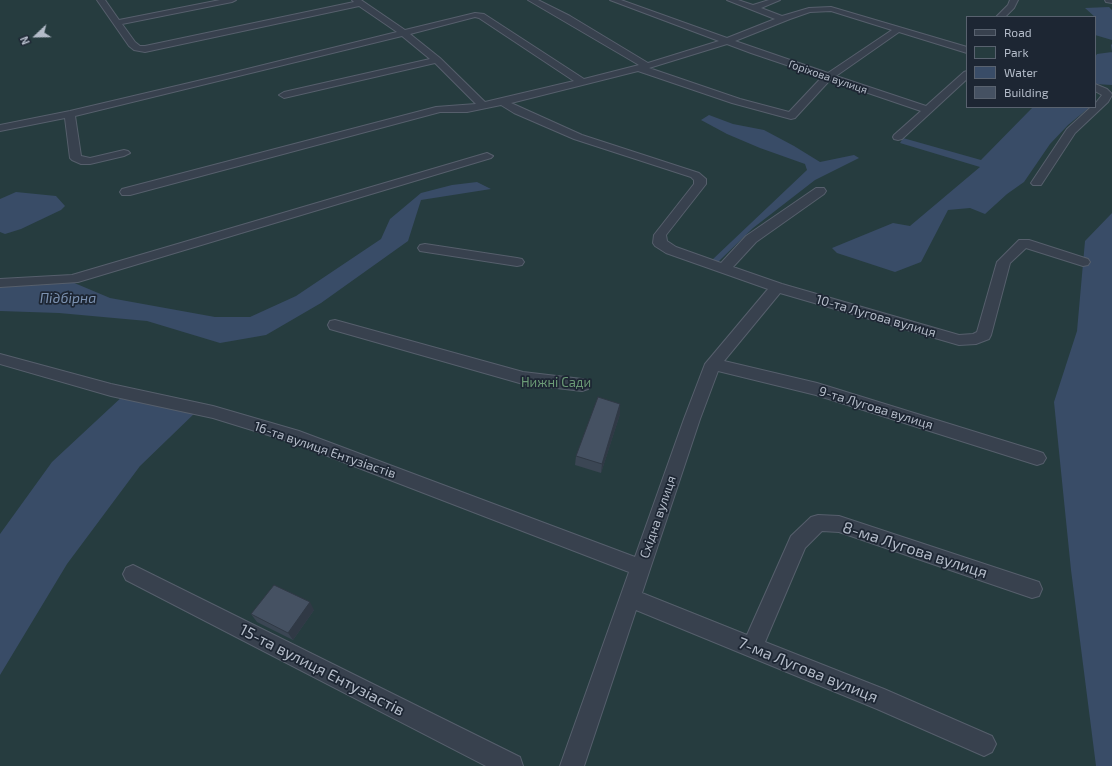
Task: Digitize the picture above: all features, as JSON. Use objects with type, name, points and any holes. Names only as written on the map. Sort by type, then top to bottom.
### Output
[{"type":"street","points":[[101,0],[116,23],[132,44],[137,48],[145,48],[358,1],[404,33],[437,60],[482,105]]},
{"type":"street","points":[[177,0],[184,10]]},
{"type":"street","points":[[116,23],[232,0]]},
{"type":"street","points":[[532,0],[567,18],[642,67],[736,101],[791,116],[828,77],[898,29]]},
{"type":"street","name":"Горіхова вулиця","points":[[614,0],[828,77],[928,110]]},
{"type":"street","points":[[731,0],[783,19]]},
{"type":"street","points":[[754,8],[776,0]]},
{"type":"street","points":[[1001,16],[1012,3]]},
{"type":"street","points":[[126,192],[440,108],[467,109],[502,102],[642,67],[728,41],[809,10],[831,9],[966,50]]},
{"type":"street","points":[[0,128],[70,114],[466,17],[481,16],[582,82]]},
{"type":"street","points":[[953,46],[966,40]]},
{"type":"street","points":[[284,95],[437,60]]},
{"type":"street","points":[[898,137],[966,75]]},
{"type":"street","points":[[1036,183],[1071,131],[1103,102],[1107,95],[1099,89]]},
{"type":"street","name":"10-та Лугова вулиця","points":[[502,102],[518,111],[578,137],[695,175],[700,179],[700,184],[660,235],[660,243],[671,250],[777,287],[959,340],[976,339],[984,335],[1004,262],[1024,243],[1083,262]]},
{"type":"street","points":[[70,114],[76,158],[81,161],[90,161],[124,153]]},
{"type":"street","points":[[0,283],[73,279],[487,156]]},
{"type":"street","points":[[724,268],[751,239],[820,191]]},
{"type":"street","points":[[425,248],[517,262]]},
{"type":"street","name":"Східна вулиця","points":[[572,766],[692,419],[713,364],[777,287]]},
{"type":"street","points":[[335,325],[523,378],[582,385]]},
{"type":"street","name":"16-та вулиця Ентузіастів","points":[[0,359],[111,390],[213,412],[299,438],[641,568]]},
{"type":"street","name":"9-та Лугова вулиця","points":[[713,364],[817,389],[1037,458]]},
{"type":"street","name":"8-ма Лугова вулиця","points":[[752,648],[798,542],[818,523],[839,524],[1032,589]]},
{"type":"street","name":"15-та вулиця Ентузіастів","points":[[133,574],[511,766]]},
{"type":"street","name":"7-ма Лугова вулиця","points":[[630,598],[884,700],[984,744]]},
{"type":"green space","name":"Нижні Сади","points":[[0,0],[1112,0],[1112,766],[0,766]]},
{"type":"water","points":[[1109,7],[1112,10],[1112,40],[1096,35],[1096,16],[1094,16],[1085,8]]},
{"type":"water","points":[[1112,52],[1112,85],[1096,84],[1097,54]]},
{"type":"water","points":[[1032,108],[1089,108],[1068,125],[1050,144],[1024,182],[1007,194],[985,214],[970,208],[948,210],[921,262],[895,272],[837,253],[832,248],[893,223],[910,226],[980,167],[900,143],[903,138],[981,160]]},
{"type":"water","points":[[709,115],[733,124],[764,130],[820,162],[854,155],[859,158],[815,180],[753,228],[718,262],[712,260],[807,170],[805,164],[760,148],[727,134],[701,120]]},
{"type":"water","name":"Підбірна","points":[[477,182],[491,189],[421,200],[408,241],[321,303],[266,335],[220,343],[147,321],[59,313],[0,311],[0,285],[72,282],[110,298],[215,317],[250,317],[296,296],[381,239],[390,219],[421,193],[452,185]]},
{"type":"water","points":[[16,192],[56,196],[65,206],[61,210],[21,229],[5,234],[0,232],[0,199]]},
{"type":"water","points":[[1112,213],[1112,766],[1096,766],[1071,570],[1054,402],[1077,331],[1085,241]]},
{"type":"water","points":[[124,395],[198,410],[140,466],[67,564],[0,675],[0,534],[52,462]]},
{"type":"building","points":[[598,397],[620,404],[602,464],[576,456]]},
{"type":"building","points":[[274,585],[310,602],[288,633],[251,614]]}]
